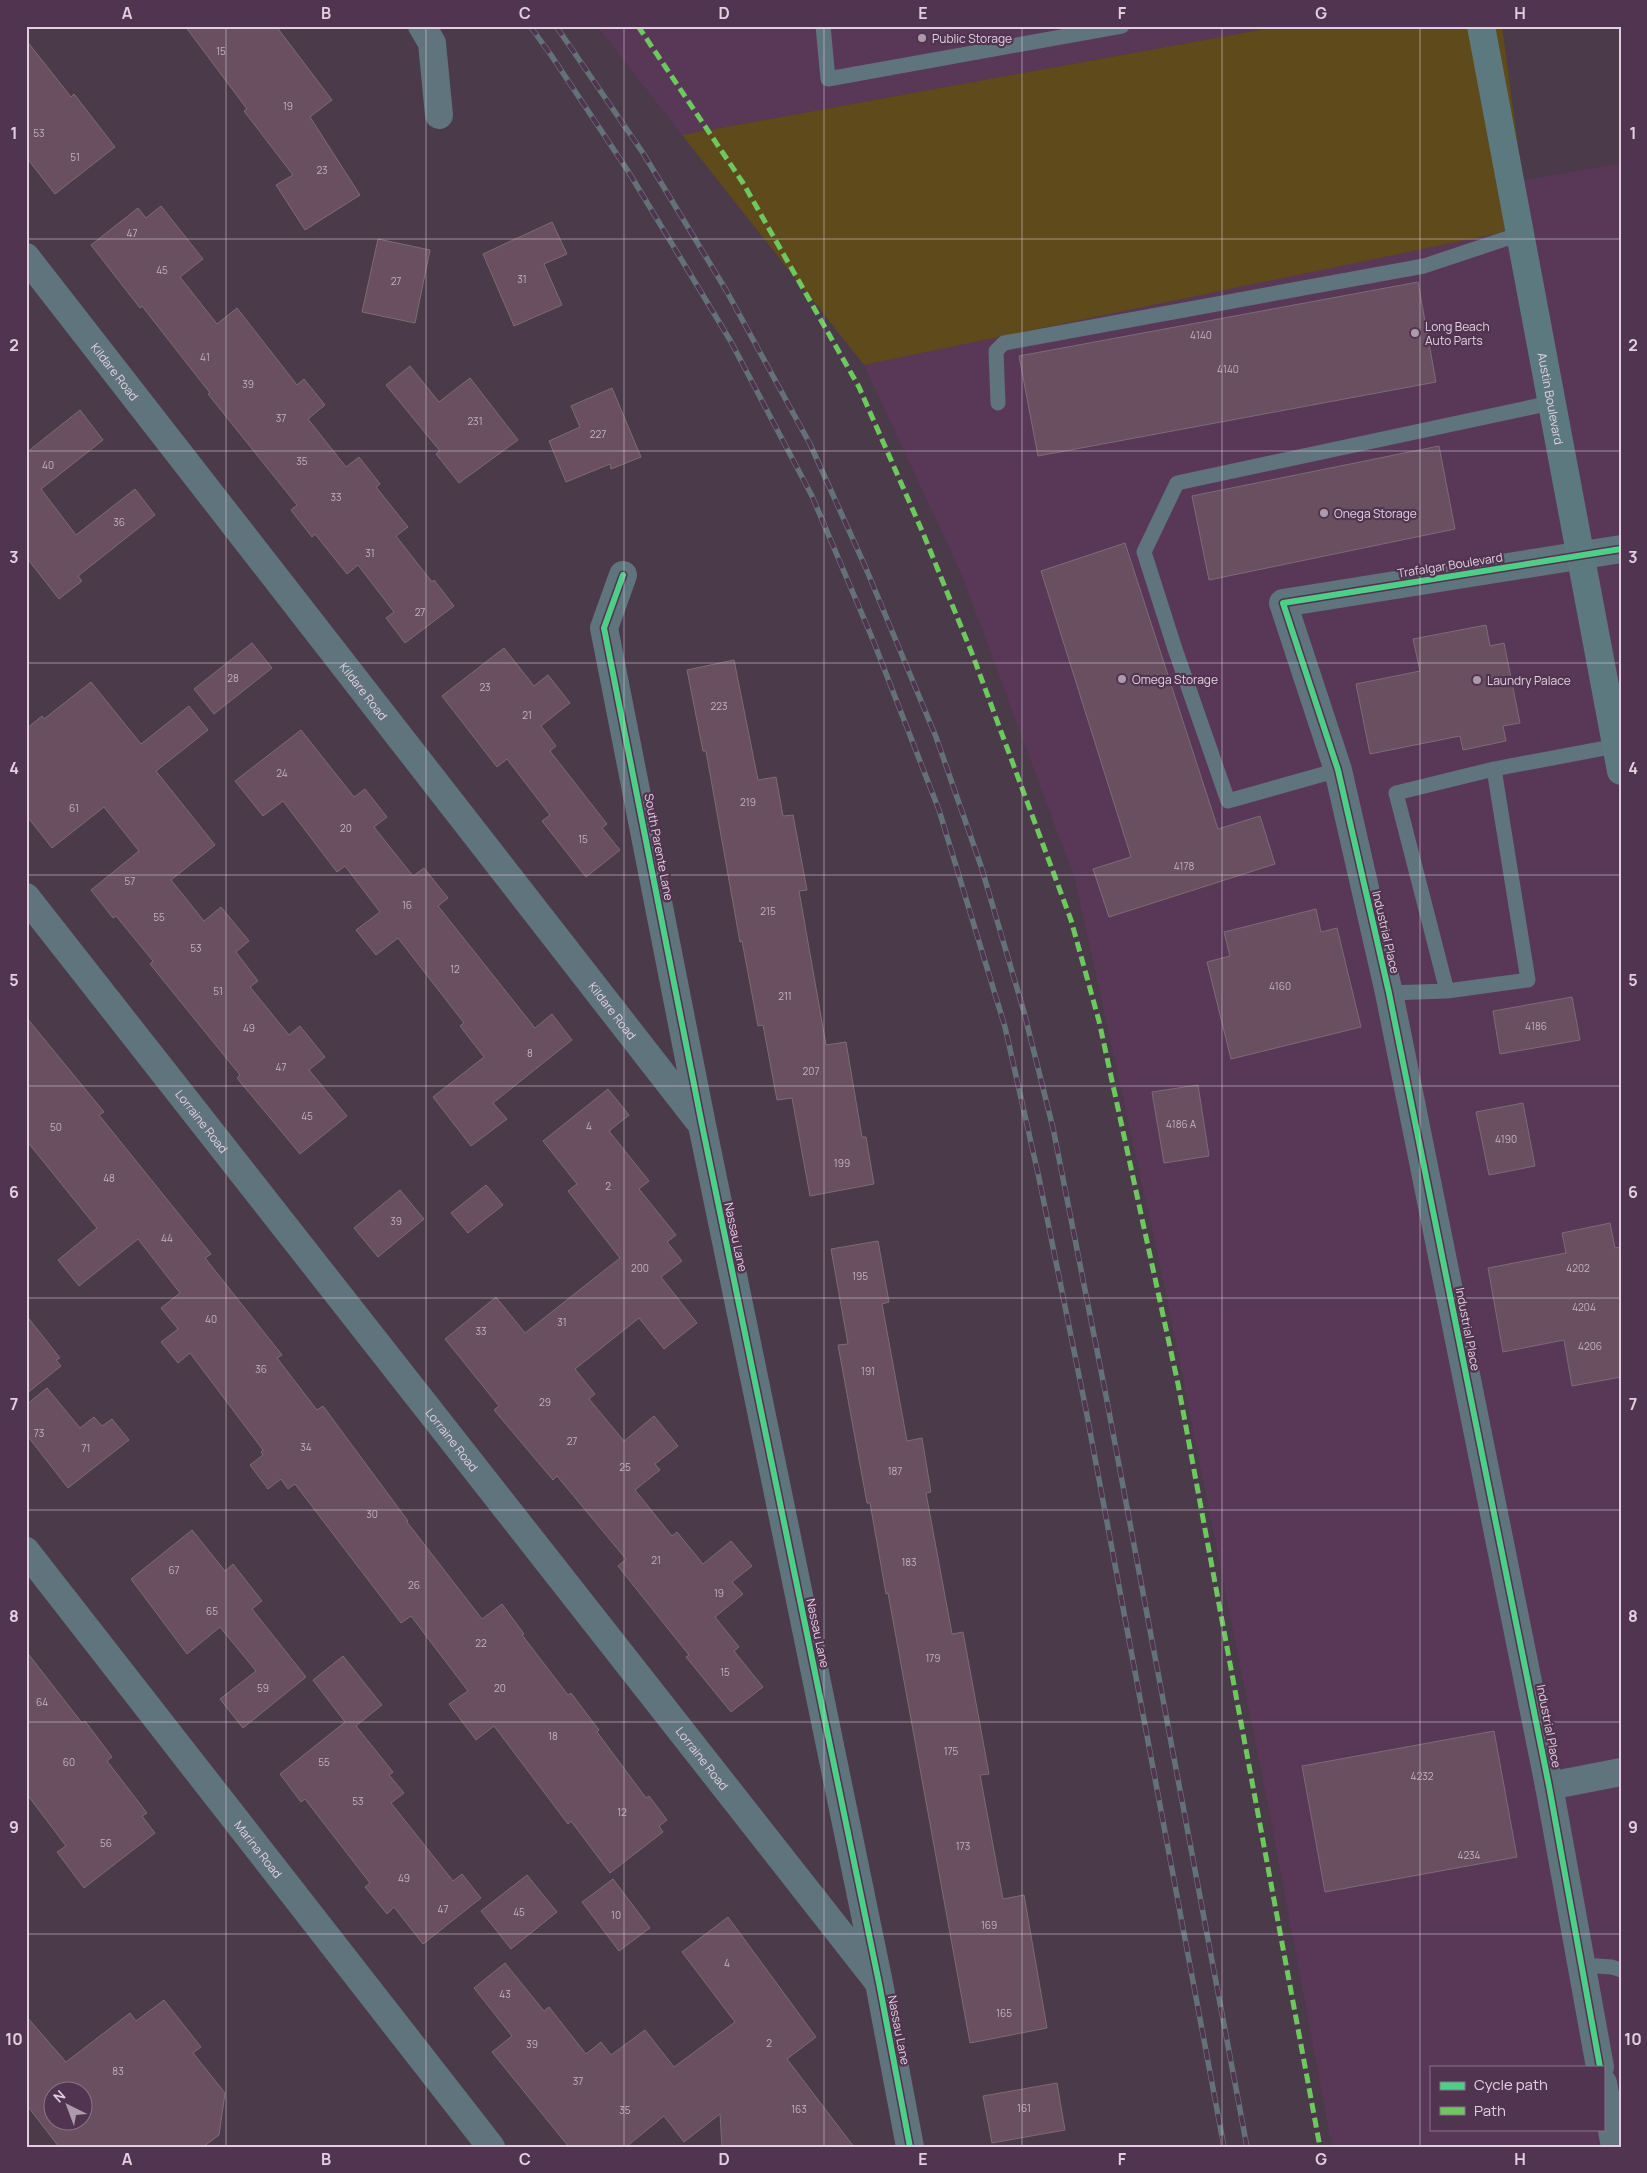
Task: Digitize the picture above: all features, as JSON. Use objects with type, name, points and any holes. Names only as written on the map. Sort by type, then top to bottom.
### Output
[{"type":"main road","name":"Austin Boulevard","points":[[1481,26],[1618,758]]},
{"type":"street","points":[[422,26],[432,43],[439,115]]},
{"type":"street","name":"Kildare Road","points":[[26,257],[702,1125]]},
{"type":"street","name":"Trafalgar Boulevard","points":[[1283,604],[1621,548]]},
{"type":"street","name":"South Parente Lane","points":[[623,575],[604,628],[702,1125]]},
{"type":"street","name":"Industrial Place","points":[[1283,604],[1338,770],[1389,993],[1549,1786],[1600,2066]]},
{"type":"street","name":"Lorraine Road","points":[[26,897],[879,1983]]},
{"type":"street","name":"Nassau Lane","points":[[702,1125],[879,1983],[910,2147]]},
{"type":"street","name":"Marina Road","points":[[26,1551],[491,2147]]},
{"type":"street","points":[[1549,1786],[1621,1772]]},
{"type":"street","points":[[1604,2088],[1615,2147]]},
{"type":"lane","points":[[823,26],[828,79],[1122,26]]},
{"type":"lane","points":[[998,403],[996,351],[1004,344],[1424,266],[1520,234]]},
{"type":"lane","points":[[1338,770],[1228,801],[1174,649],[1144,552],[1177,483],[1551,403]]},
{"type":"lane","points":[[1448,991],[1396,793],[1494,770],[1618,758]]},
{"type":"lane","points":[[1389,993],[1448,991],[1528,980],[1494,770]]},
{"type":"lane","points":[[1582,1965],[1612,1967],[1621,1970]]},
{"type":"shaded area","points":[[597,26],[1281,26],[682,135]]},
{"type":"shaded area","points":[[1281,26],[1502,26],[1529,227],[864,365],[682,135]]},
{"type":"shaded area","points":[[1621,163],[1621,2126],[1604,2086],[1604,2066],[1430,2066],[1430,2130],[1603,2130],[1611,2147],[1332,2147],[1271,1821],[1165,1288],[1075,880],[961,573],[864,365],[1528,227],[1521,181]]},
{"type":"building","points":[[185,26],[276,26],[332,100],[310,117],[360,195],[305,230],[276,185],[293,175],[244,111],[247,109]]},
{"type":"building","points":[[26,40],[71,97],[74,94],[115,147],[55,194],[26,157]]},
{"type":"building","points":[[161,206],[203,259],[180,277],[217,324],[237,308],[297,385],[304,379],[325,405],[308,419],[346,467],[359,457],[380,484],[376,487],[408,527],[396,536],[432,582],[434,580],[454,606],[405,643],[386,618],[394,612],[358,565],[347,574],[315,534],[312,537],[291,510],[297,505],[208,394],[210,393],[142,306],[140,308],[91,245],[138,208],[146,218]]},
{"type":"building","points":[[552,222],[567,254],[544,264],[562,305],[514,326],[483,254]]},
{"type":"building","points":[[378,239],[430,250],[415,323],[362,312]]},
{"type":"building","points":[[1418,282],[1436,382],[1038,456],[1019,356]]},
{"type":"building","points":[[410,366],[439,402],[470,378],[518,440],[459,483],[436,454],[440,451],[386,385]]},
{"type":"building","points":[[612,388],[641,457],[611,469],[610,464],[566,482],[549,441],[580,427],[571,406]]},
{"type":"building","points":[[80,410],[103,440],[41,489],[76,535],[135,489],[155,515],[78,576],[82,581],[59,599],[26,557],[26,453]]},
{"type":"building","name":"Onega Storage","points":[[1439,446],[1455,529],[1209,580],[1192,496]]},
{"type":"building","name":"Omega Storage","points":[[1125,543],[1218,829],[1260,816],[1275,864],[1109,917],[1093,869],[1131,857],[1041,571]]},
{"type":"building","points":[[1486,625],[1490,646],[1504,643],[1520,723],[1503,726],[1506,741],[1463,750],[1460,736],[1370,754],[1356,684],[1420,671],[1413,639]]},
{"type":"building","points":[[252,643],[272,668],[214,714],[194,689]]},
{"type":"building","points":[[504,648],[534,686],[548,675],[570,703],[541,726],[556,746],[550,751],[607,824],[602,828],[620,850],[586,877],[542,821],[550,815],[507,759],[497,767],[442,696]]},
{"type":"building","points":[[734,660],[758,780],[776,777],[783,816],[793,815],[807,890],[799,891],[826,1045],[846,1042],[862,1137],[866,1137],[874,1184],[810,1196],[792,1098],[777,1100],[763,1025],[758,1026],[742,941],[740,942],[706,751],[703,751],[687,670]]},
{"type":"building","points":[[91,682],[141,744],[189,706],[208,730],[156,771],[215,845],[171,880],[204,921],[221,907],[249,941],[236,952],[258,981],[250,987],[289,1035],[300,1026],[325,1057],[309,1070],[347,1116],[300,1154],[237,1078],[240,1075],[150,964],[153,961],[116,916],[113,918],[91,890],[139,851],[104,807],[52,848],[26,815],[26,729],[42,716],[44,719]]},
{"type":"building","points":[[301,730],[354,797],[365,789],[387,817],[374,827],[413,876],[424,868],[448,898],[438,906],[535,1028],[552,1014],[572,1040],[493,1103],[507,1119],[471,1146],[433,1097],[484,1057],[460,1026],[464,1023],[398,938],[376,955],[356,930],[380,912],[345,866],[337,872],[283,801],[263,816],[235,781]]},
{"type":"building","points":[[1316,909],[1321,932],[1337,928],[1361,1027],[1231,1059],[1207,962],[1230,956],[1224,932]]},
{"type":"building","points":[[1572,997],[1580,1040],[1500,1054],[1493,1011]]},
{"type":"building","points":[[26,1017],[104,1112],[99,1115],[211,1254],[205,1258],[282,1355],[277,1358],[317,1410],[323,1406],[407,1522],[482,1619],[502,1604],[524,1634],[522,1635],[568,1695],[571,1693],[599,1730],[597,1732],[646,1798],[649,1796],[667,1820],[659,1826],[663,1832],[610,1873],[571,1821],[568,1824],[494,1726],[476,1740],[449,1704],[468,1691],[411,1616],[401,1623],[295,1484],[288,1489],[281,1479],[268,1489],[250,1465],[263,1455],[261,1452],[263,1450],[190,1353],[178,1363],[161,1342],[178,1329],[161,1308],[180,1293],[138,1239],[79,1286],[58,1260],[97,1228],[26,1140]]},
{"type":"building","points":[[1198,1085],[1209,1156],[1164,1163],[1152,1092]]},
{"type":"building","points":[[608,1089],[629,1115],[609,1131],[649,1181],[639,1189],[676,1235],[667,1242],[682,1261],[661,1277],[697,1323],[664,1349],[639,1318],[575,1369],[595,1394],[589,1399],[624,1441],[654,1416],[678,1446],[655,1464],[660,1470],[635,1490],[672,1536],[677,1532],[703,1564],[731,1541],[752,1566],[732,1582],[743,1594],[715,1617],[739,1647],[734,1651],[763,1687],[731,1712],[686,1657],[689,1655],[618,1566],[626,1559],[557,1476],[553,1480],[494,1410],[499,1406],[445,1339],[496,1297],[525,1333],[620,1258],[568,1191],[577,1184],[543,1141]]},
{"type":"building","points":[[1523,1103],[1535,1166],[1489,1175],[1476,1112]]},
{"type":"building","points":[[486,1185],[503,1205],[468,1233],[451,1213]]},
{"type":"building","points":[[400,1190],[424,1219],[378,1257],[354,1228]]},
{"type":"building","points":[[1610,1223],[1615,1248],[1621,1247],[1621,1377],[1572,1386],[1564,1340],[1503,1352],[1488,1268],[1566,1253],[1562,1233]]},
{"type":"building","points":[[878,1241],[889,1302],[882,1304],[907,1441],[922,1438],[931,1492],[926,1493],[952,1634],[963,1632],[989,1774],[980,1775],[1003,1899],[1024,1895],[1047,2028],[970,2043],[888,1593],[886,1594],[870,1503],[867,1503],[838,1345],[848,1344],[831,1249]]},
{"type":"building","points":[[26,1315],[60,1358],[56,1360],[61,1366],[26,1394]]},
{"type":"building","points":[[47,1388],[80,1428],[94,1417],[102,1426],[112,1419],[129,1440],[68,1488],[26,1434],[26,1405]]},
{"type":"building","points":[[192,1530],[225,1571],[233,1564],[262,1601],[252,1609],[306,1677],[243,1728],[220,1699],[256,1671],[220,1627],[187,1654],[131,1579]]},
{"type":"building","points":[[26,1651],[82,1723],[85,1721],[112,1757],[107,1761],[147,1813],[142,1816],[155,1833],[84,1888],[57,1852],[66,1846],[26,1793]]},
{"type":"building","points":[[343,1656],[382,1705],[356,1726],[393,1772],[389,1775],[404,1793],[391,1803],[453,1881],[462,1874],[481,1898],[423,1944],[394,1907],[387,1914],[365,1887],[370,1883],[305,1799],[301,1802],[280,1774],[345,1722],[313,1680]]},
{"type":"building","points":[[1494,1731],[1517,1857],[1325,1892],[1302,1766]]},
{"type":"building","points":[[527,1875],[557,1912],[511,1949],[481,1911]]},
{"type":"building","points":[[613,1879],[650,1928],[619,1951],[582,1902]]},
{"type":"building","points":[[728,1917],[816,2037],[787,2059],[854,2147],[722,2147],[720,2114],[684,2142],[664,2116],[626,2147],[569,2147],[492,2052],[512,2036],[474,1988],[505,1963],[544,2011],[549,2007],[586,2054],[601,2042],[611,2055],[645,2030],[674,2067],[735,2022],[682,1952]]},
{"type":"building","points":[[164,2000],[201,2047],[193,2053],[225,2093],[219,2135],[203,2147],[59,2147],[46,2130],[92,2130],[92,2080],[42,2080],[42,2125],[26,2104],[26,2016],[66,2062],[130,2013],[136,2021]]},
{"type":"building","points":[[1057,2083],[1065,2130],[992,2143],[983,2096]]},
{"type":"railway","points":[[530,26],[628,171],[730,340],[812,496],[873,640],[939,810],[1005,1027],[1039,1178],[1086,1410],[1224,2147]]},
{"type":"railway","points":[[556,26],[643,153],[726,290],[810,444],[865,566],[936,737],[981,866],[1024,1012],[1053,1128],[1107,1401],[1247,2147]]},
{"type":"marked path","points":[[638,26],[743,183],[859,387],[923,533],[973,656],[1071,920],[1099,1021],[1178,1384],[1320,2147]]},
{"type":"cycle path","points":[[1600,2066],[1549,1786],[1389,993],[1338,770],[1283,603],[1621,549]]},
{"type":"cycle path","points":[[623,575],[604,628],[702,1125],[879,1983],[910,2147]]},
{"type":"place","name":"Public Storage","points":[[922,38]]},
{"type":"place","name":"Long Beach Auto Parts","points":[[1415,333]]},
{"type":"place","name":"Onega Storage","points":[[1324,513]]},
{"type":"place","name":"Omega Storage","points":[[1122,679]]},
{"type":"place","name":"Laundry Palace","points":[[1477,680]]}]
